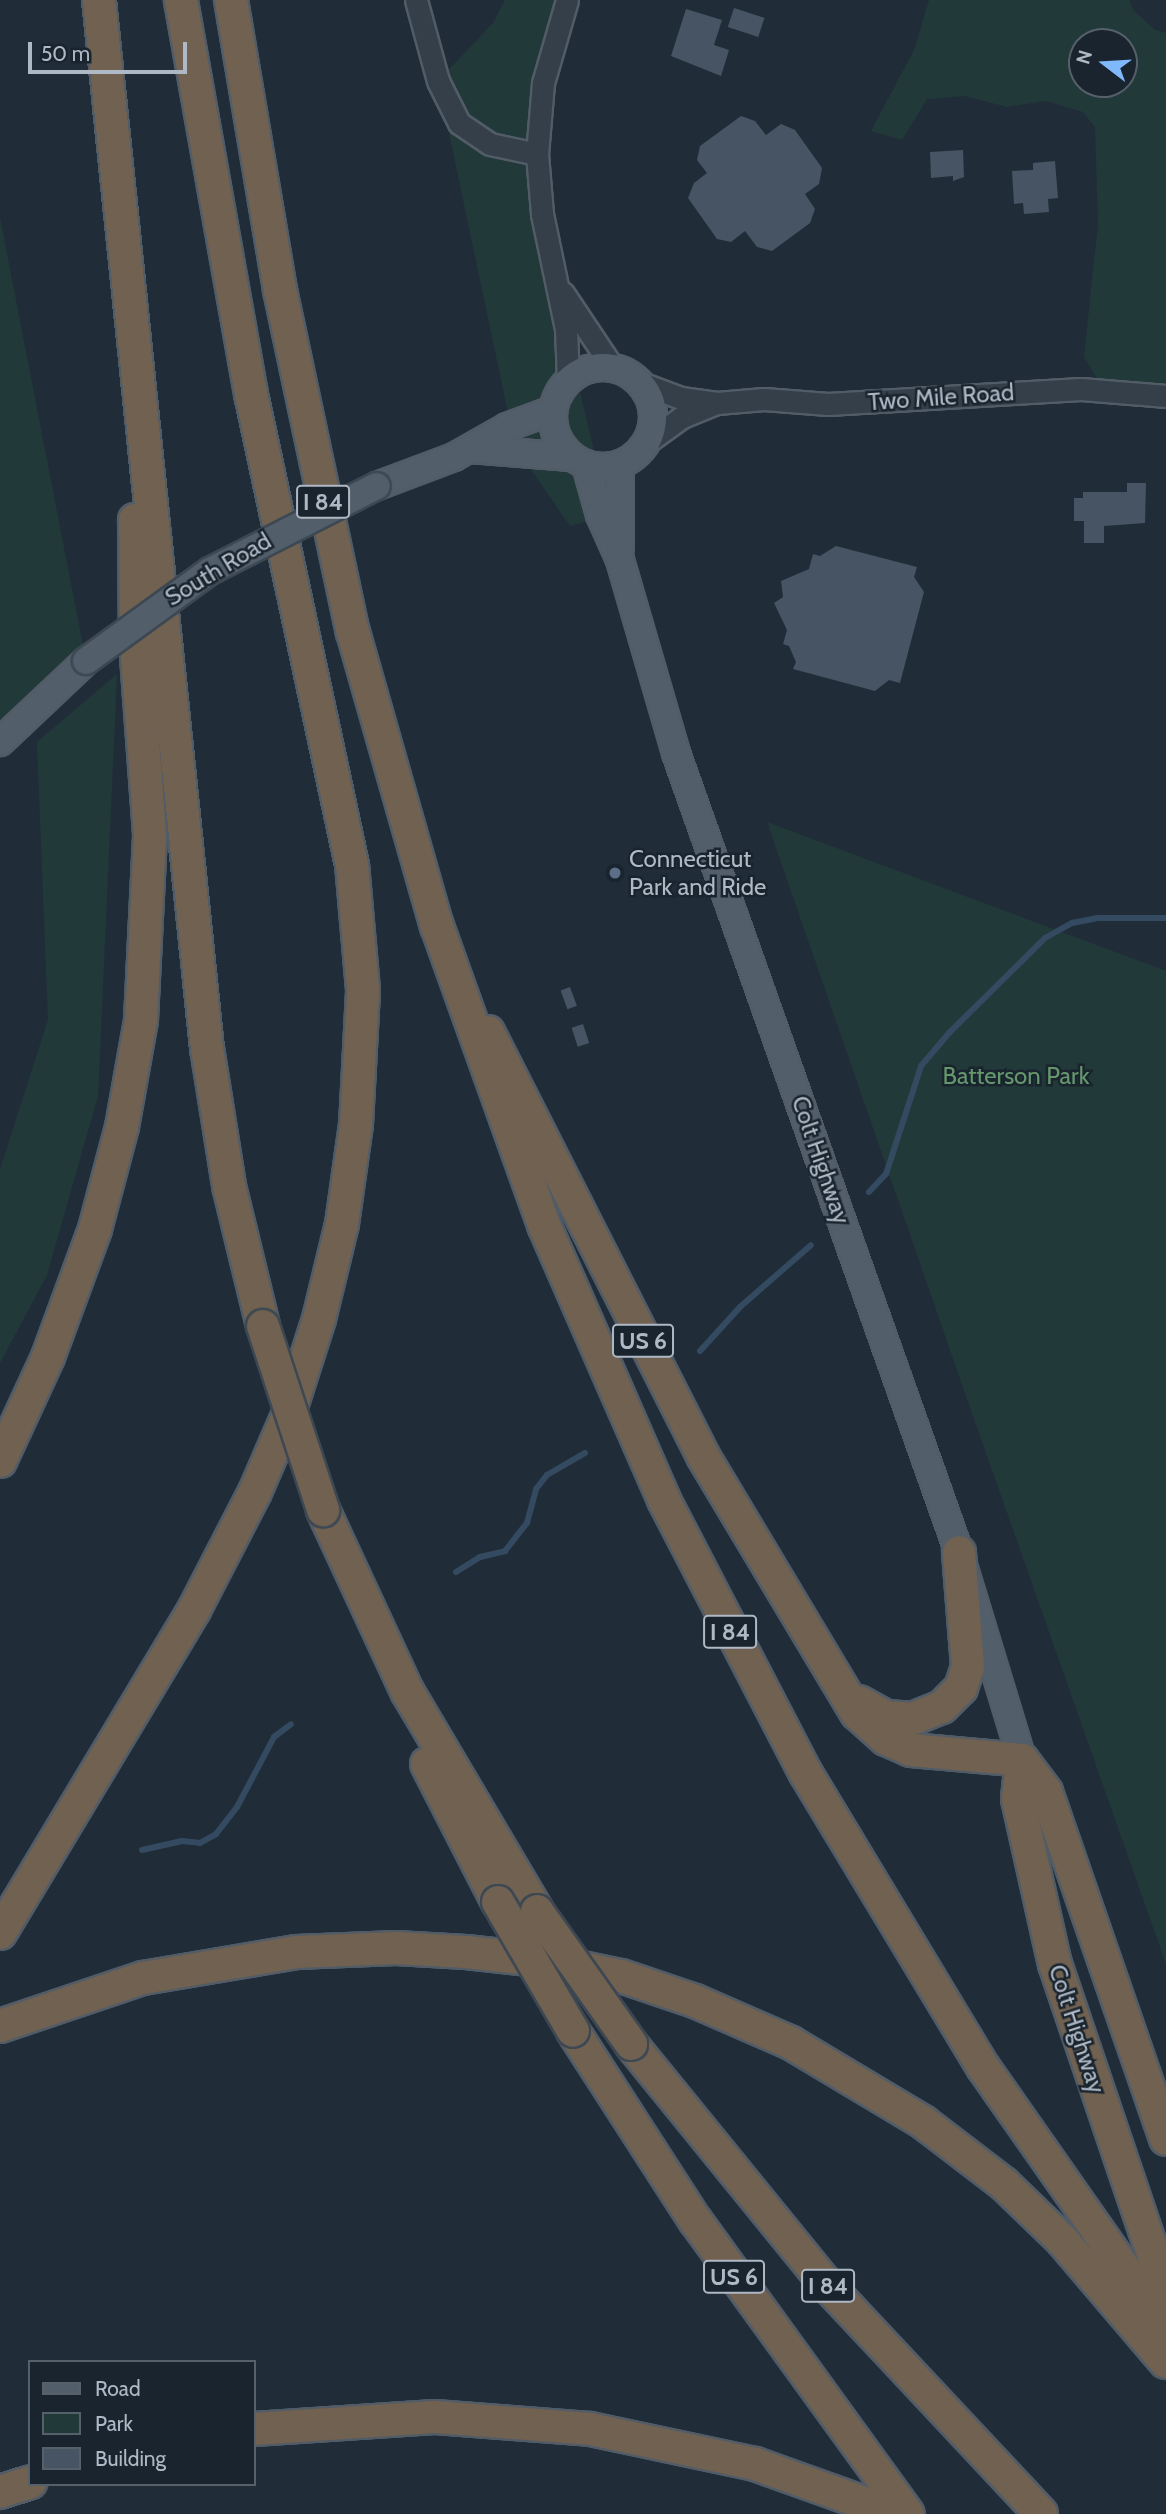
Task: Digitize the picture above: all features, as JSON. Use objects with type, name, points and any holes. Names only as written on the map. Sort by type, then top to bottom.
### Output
[{"type":"highway","name":"I 84","points":[[99,0],[210,1073],[232,1198],[263,1325],[323,1510],[379,1635],[469,1802],[537,1911],[631,2044],[827,2285],[1041,2514]]},
{"type":"highway","points":[[0,1933],[194,1610],[261,1480],[319,1319],[342,1224],[356,1125],[363,990],[352,865],[251,394],[181,0]]},
{"type":"highway","name":"I 84","points":[[231,0],[277,277],[339,574],[385,755],[460,994],[589,1334],[726,1625],[908,1947],[1089,2225],[1166,2328]]},
{"type":"highway","points":[[0,1461],[48,1357],[91,1242],[122,1127],[141,1020],[150,847],[135,598],[140,400]]},
{"type":"highway","name":"US 6","points":[[460,994],[506,1062],[580,1220],[697,1444],[836,1683],[863,1720],[894,1743],[933,1754],[1022,1760]]},
{"type":"highway","points":[[836,1683],[872,1710],[898,1720],[926,1715],[955,1696],[968,1667],[959,1552]]},
{"type":"highway","name":"US 6","points":[[379,1635],[441,1797],[573,2031],[695,2220],[908,2514]]},
{"type":"highway","name":"Colt Highway","points":[[1022,1760],[1046,1792],[1166,2139]]},
{"type":"highway","name":"Colt Highway","points":[[1022,1760],[1018,1799],[1055,1964],[1166,2292]]},
{"type":"highway","points":[[0,2026],[176,1970],[328,1950],[466,1952],[548,1961],[621,1976],[743,2021],[881,2094],[1004,2184],[1115,2300],[1166,2362]]},
{"type":"highway","points":[[256,2429],[397,2417],[542,2423],[689,2447],[823,2486],[895,2514]]},
{"type":"highway","points":[[0,2492],[28,2483]]},
{"type":"main road","points":[[613,368],[641,383],[653,412],[646,443],[620,465],[579,461],[553,428],[553,410],[568,382],[588,369],[613,368]]},
{"type":"main road","name":"South Road","points":[[0,742],[86,661],[210,571],[377,486],[470,449],[507,427],[553,410]]},
{"type":"main road","name":"South Road","points":[[470,449],[579,461]]},
{"type":"main road","name":"Colt Highway","points":[[579,461],[620,560],[677,753],[959,1552],[1022,1760]]},
{"type":"main road","name":"Colt Highway","points":[[620,465],[620,560]]},
{"type":"street","points":[[416,0],[438,81],[459,123],[490,144],[537,154]]},
{"type":"street","points":[[566,0],[543,83],[537,154],[542,214],[560,289],[568,382]]},
{"type":"street","points":[[560,289],[613,368]]},
{"type":"street","name":"Two Mile Road","points":[[641,383],[681,398],[717,403],[764,399],[828,404],[1081,390],[1166,396]]},
{"type":"street","name":"Two Mile Road","points":[[646,443],[682,417],[717,403]]},
{"type":"green space","points":[[505,0],[567,0],[539,112],[570,350],[620,560],[596,519],[570,526],[515,446],[438,81],[493,23]]},
{"type":"green space","points":[[929,0],[1129,0],[1133,10],[1155,30],[1166,33],[1166,396],[1106,393],[1084,357],[1098,224],[1095,127],[1083,112],[1046,101],[1007,107],[965,96],[927,99],[902,140],[871,131],[914,50]]},
{"type":"green space","points":[[0,218],[86,661],[0,745]]},
{"type":"green space","points":[[117,674],[98,1096],[47,1275],[0,1363],[0,1169],[48,1020],[37,742]]},
{"type":"green space","name":"Batterson Park","points":[[767,822],[1166,971],[1166,1964],[967,1399]]},
{"type":"building","points":[[734,8],[764,18],[758,37],[728,27]]},
{"type":"building","points":[[686,9],[722,20],[714,45],[729,50],[721,76],[671,56]]},
{"type":"building","points":[[741,116],[755,121],[766,135],[781,124],[795,130],[822,168],[819,184],[805,194],[815,209],[810,223],[772,251],[757,247],[745,231],[731,242],[717,239],[688,198],[694,183],[707,173],[697,160],[700,146]]},
{"type":"building","points":[[963,150],[964,177],[953,181],[953,176],[931,178],[930,152]]},
{"type":"building","points":[[1055,161],[1058,198],[1048,199],[1049,212],[1024,214],[1023,203],[1014,204],[1012,171],[1033,170],[1033,163]]},
{"type":"building","points":[[1127,483],[1146,483],[1145,523],[1104,526],[1104,543],[1084,543],[1084,521],[1074,521],[1074,498],[1083,498],[1083,492],[1127,492]]},
{"type":"building","points":[[836,546],[917,567],[914,577],[924,592],[900,683],[889,680],[875,691],[793,669],[796,662],[789,646],[783,644],[787,630],[774,603],[783,597],[781,581],[809,569],[813,554],[820,556]]},
{"type":"building","points":[[570,987],[577,1006],[567,1009],[561,990]]},
{"type":"building","points":[[583,1024],[589,1043],[578,1047],[572,1028]]},
{"type":"waterway","points":[[869,1192],[886,1174],[921,1066],[949,1033],[1045,938],[1072,923],[1097,918],[1166,918]]},
{"type":"waterway","points":[[700,1351],[740,1307],[811,1245]]},
{"type":"waterway","points":[[456,1572],[480,1557],[505,1551],[527,1523],[536,1489],[547,1475],[585,1453]]},
{"type":"waterway","points":[[142,1850],[182,1841],[200,1843],[216,1834],[237,1807],[274,1737],[291,1724]]},
{"type":"place","name":"Connecticut Park and Ride","points":[[615,873]]}]
